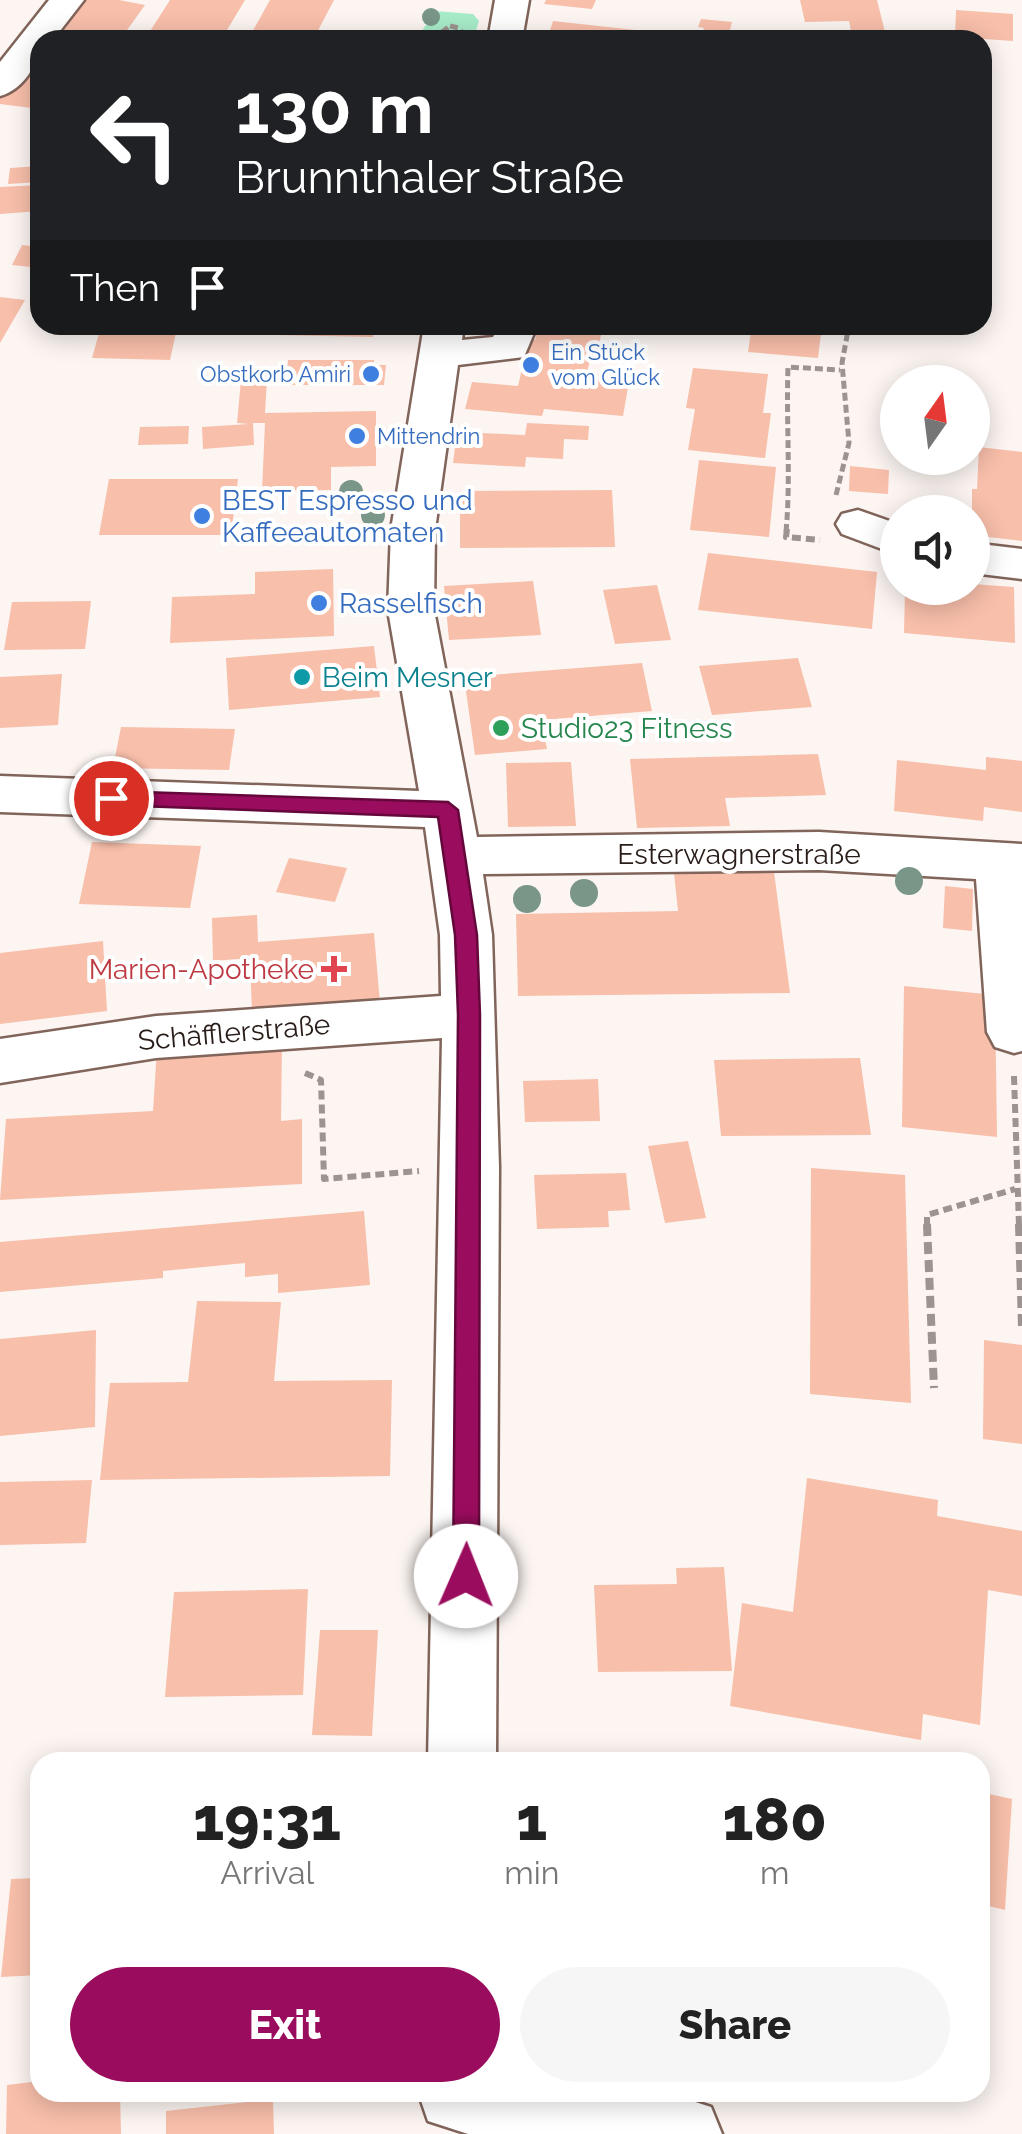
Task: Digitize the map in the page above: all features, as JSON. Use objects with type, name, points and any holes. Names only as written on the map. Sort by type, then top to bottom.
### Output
[{"type":"street","points":[[43,30],[66,0]]},
{"type":"street","points":[[473,2],[512,3],[507,30]]},
{"type":"street","points":[[0,85],[30,46]]},
{"type":"street","points":[[462,1752],[471,1167],[466,935],[411,610],[413,530],[440,340],[510,348],[513,335]]},
{"type":"street","points":[[990,560],[1022,564]]},
{"type":"street","name":"Esterwagnerstraße","points":[[0,794],[451,833],[1011,862]]},
{"type":"street","points":[[1011,862],[1014,1032]]},
{"type":"street","name":"Schäfflerstraße","points":[[0,1060],[156,1037],[469,1015]]},
{"type":"street","points":[[455,2107],[684,2134]]},
{"type":"path","points":[[840,370],[788,366],[785,446],[791,478],[786,537],[818,541],[864,520],[848,455],[849,426],[840,370],[847,335]]},
{"type":"path","points":[[1014,1032],[1015,1189],[1022,1327]]},
{"type":"path","points":[[322,1106],[324,1179],[471,1167]]},
{"type":"path","points":[[934,1388],[927,1214],[1015,1189]]},
{"type":"green space","points":[[435,11],[473,14],[479,21],[476,30],[423,30]]},
{"type":"building","points":[[70,0],[119,0],[145,5],[127,30],[47,30]]},
{"type":"building","points":[[170,0],[245,0],[227,30],[151,30]]},
{"type":"building","points":[[270,0],[334,0],[318,30],[253,30]]},
{"type":"building","points":[[546,0],[596,0],[592,9],[544,4]]},
{"type":"building","points":[[800,0],[877,0],[884,30],[851,30],[849,21],[805,22]]},
{"type":"building","points":[[956,10],[1013,14],[1013,41],[992,40],[992,30],[955,30]]},
{"type":"building","points":[[701,19],[732,22],[730,30],[698,27]]},
{"type":"building","points":[[553,21],[635,30],[550,30]]},
{"type":"building","points":[[30,53],[30,108],[0,104],[0,92]]},
{"type":"building","points":[[30,167],[30,183],[8,184],[10,168]]},
{"type":"building","points":[[30,186],[30,212],[0,214],[0,187]]},
{"type":"building","points":[[22,245],[30,246],[30,267],[12,265]]},
{"type":"building","points":[[0,297],[25,300],[0,343]]},
{"type":"building","points":[[98,335],[175,335],[170,360],[92,358]]},
{"type":"building","points":[[282,335],[373,335],[373,337]]},
{"type":"building","points":[[536,335],[601,335],[599,345],[593,345],[587,373],[630,376],[623,416],[544,409],[542,416],[465,409],[472,382],[518,386],[529,339],[535,340]]},
{"type":"building","points":[[751,335],[821,335],[818,358],[748,352]]},
{"type":"building","points":[[288,360],[374,360],[374,365],[386,365],[384,385],[286,385]]},
{"type":"building","points":[[693,368],[768,374],[763,413],[771,413],[765,458],[688,450],[695,409],[686,408]]},
{"type":"building","points":[[241,380],[267,380],[265,413],[376,411],[376,466],[331,467],[331,490],[262,491],[265,423],[253,423],[254,445],[203,449],[202,427],[249,424],[237,423]]},
{"type":"building","points":[[527,423],[589,426],[588,440],[564,439],[563,459],[526,457],[525,467],[453,463],[457,432],[525,435]]},
{"type":"building","points":[[189,426],[188,444],[138,445],[140,427]]},
{"type":"building","points":[[990,448],[1022,452],[1022,541],[990,537],[990,495],[972,495],[972,489],[977,489],[978,475],[990,475]]},
{"type":"building","points":[[699,460],[776,467],[769,537],[690,530]]},
{"type":"building","points":[[850,466],[880,469],[880,475],[889,475],[888,494],[849,491]]},
{"type":"building","points":[[109,479],[238,479],[231,535],[99,535]]},
{"type":"building","points":[[612,490],[615,547],[460,548],[460,491]]},
{"type":"building","points":[[708,553],[877,572],[872,629],[698,610]]},
{"type":"building","points":[[333,569],[334,636],[170,643],[172,597],[255,594],[255,572]]},
{"type":"building","points":[[533,581],[541,635],[449,640],[444,586]]},
{"type":"building","points":[[657,585],[671,640],[615,644],[603,590]]},
{"type":"building","points":[[990,585],[1014,587],[1015,643],[904,633],[905,605],[990,605]]},
{"type":"building","points":[[91,601],[85,649],[4,650],[12,602]]},
{"type":"building","name":"Beim Mesner","points":[[374,646],[380,697],[229,710],[226,658]]},
{"type":"building","points":[[798,658],[812,707],[712,715],[699,666]]},
{"type":"building","points":[[642,663],[652,711],[541,720],[547,749],[475,755],[464,677]]},
{"type":"building","points":[[62,674],[58,725],[0,728],[0,677]]},
{"type":"building","points":[[121,727],[235,729],[229,770],[113,768]]},
{"type":"building","points":[[818,754],[826,795],[725,798],[730,826],[637,828],[630,759]]},
{"type":"building","points":[[986,757],[1022,761],[1022,812],[984,807],[983,821],[894,811],[897,760],[986,770]]},
{"type":"building","points":[[571,762],[576,826],[508,827],[506,763]]},
{"type":"building","points":[[92,842],[201,846],[190,908],[79,904]]},
{"type":"building","points":[[289,858],[347,868],[335,902],[276,892]]},
{"type":"building","points":[[774,872],[790,993],[518,996],[516,914],[678,911],[674,873]]},
{"type":"building","points":[[945,886],[973,889],[972,931],[943,928]]},
{"type":"building","points":[[257,915],[258,942],[374,933],[380,1003],[252,1013],[250,958],[213,961],[212,918]]},
{"type":"building","points":[[103,941],[107,1011],[0,1024],[0,953]]},
{"type":"building","points":[[904,986],[995,995],[997,1137],[902,1127]]},
{"type":"building","points":[[282,1043],[281,1121],[302,1119],[302,1184],[0,1200],[6,1119],[153,1111],[157,1049]]},
{"type":"building","points":[[860,1058],[871,1135],[721,1136],[714,1060]]},
{"type":"building","points":[[598,1079],[600,1121],[525,1122],[523,1081]]},
{"type":"building","points":[[688,1141],[706,1218],[665,1223],[648,1146]]},
{"type":"building","points":[[811,1168],[905,1175],[911,1403],[810,1394]]},
{"type":"building","points":[[626,1173],[630,1210],[608,1211],[609,1227],[537,1229],[534,1175]]},
{"type":"building","points":[[364,1211],[370,1285],[278,1293],[278,1274],[245,1277],[245,1263],[163,1271],[163,1278],[0,1292],[0,1242]]},
{"type":"building","points":[[197,1301],[281,1302],[274,1381],[392,1380],[390,1476],[100,1480],[110,1383],[188,1382]]},
{"type":"building","points":[[96,1330],[95,1427],[0,1436],[0,1339]]},
{"type":"building","points":[[984,1340],[1022,1345],[1022,1444],[983,1439]]},
{"type":"building","points":[[807,1478],[938,1500],[937,1516],[1022,1531],[1022,1596],[988,1590],[980,1725],[923,1714],[921,1740],[730,1706],[742,1603],[793,1612]]},
{"type":"building","points":[[92,1480],[86,1543],[0,1545],[0,1482]]},
{"type":"building","points":[[724,1567],[732,1671],[598,1672],[594,1585],[677,1584],[676,1568]]},
{"type":"building","points":[[308,1589],[303,1695],[165,1697],[174,1592]]},
{"type":"building","points":[[320,1630],[378,1630],[372,1736],[312,1735]]},
{"type":"building","points":[[990,1794],[1012,1799],[1005,1910],[990,1906]]},
{"type":"building","points":[[30,1878],[30,1976],[1,1977],[11,1879]]},
{"type":"building","points":[[30,2082],[30,2102],[120,2102],[121,2134],[6,2134],[7,2085]]},
{"type":"building","points":[[273,2102],[274,2134],[166,2134],[166,2111]]},
{"type":"place","name":"Ein Stück vom Glück","points":[[531,365]]},
{"type":"place","name":"Obstkorb Amiri","points":[[371,374]]},
{"type":"place","name":"Mittendrin","points":[[357,436]]},
{"type":"place","name":"BEST Espresso und Kaffeeautomaten","points":[[202,516]]},
{"type":"place","name":"Rasselfisch","points":[[319,603]]},
{"type":"place","name":"Beim Mesner","points":[[302,677]]},
{"type":"place","name":"Studio23 Fitness","points":[[501,728]]},
{"type":"place","name":"Marien-Apotheke","points":[[334,969]]},
{"type":"route","points":[[111,798],[448,810],[466,935],[469,1015],[466,1576]]}]
